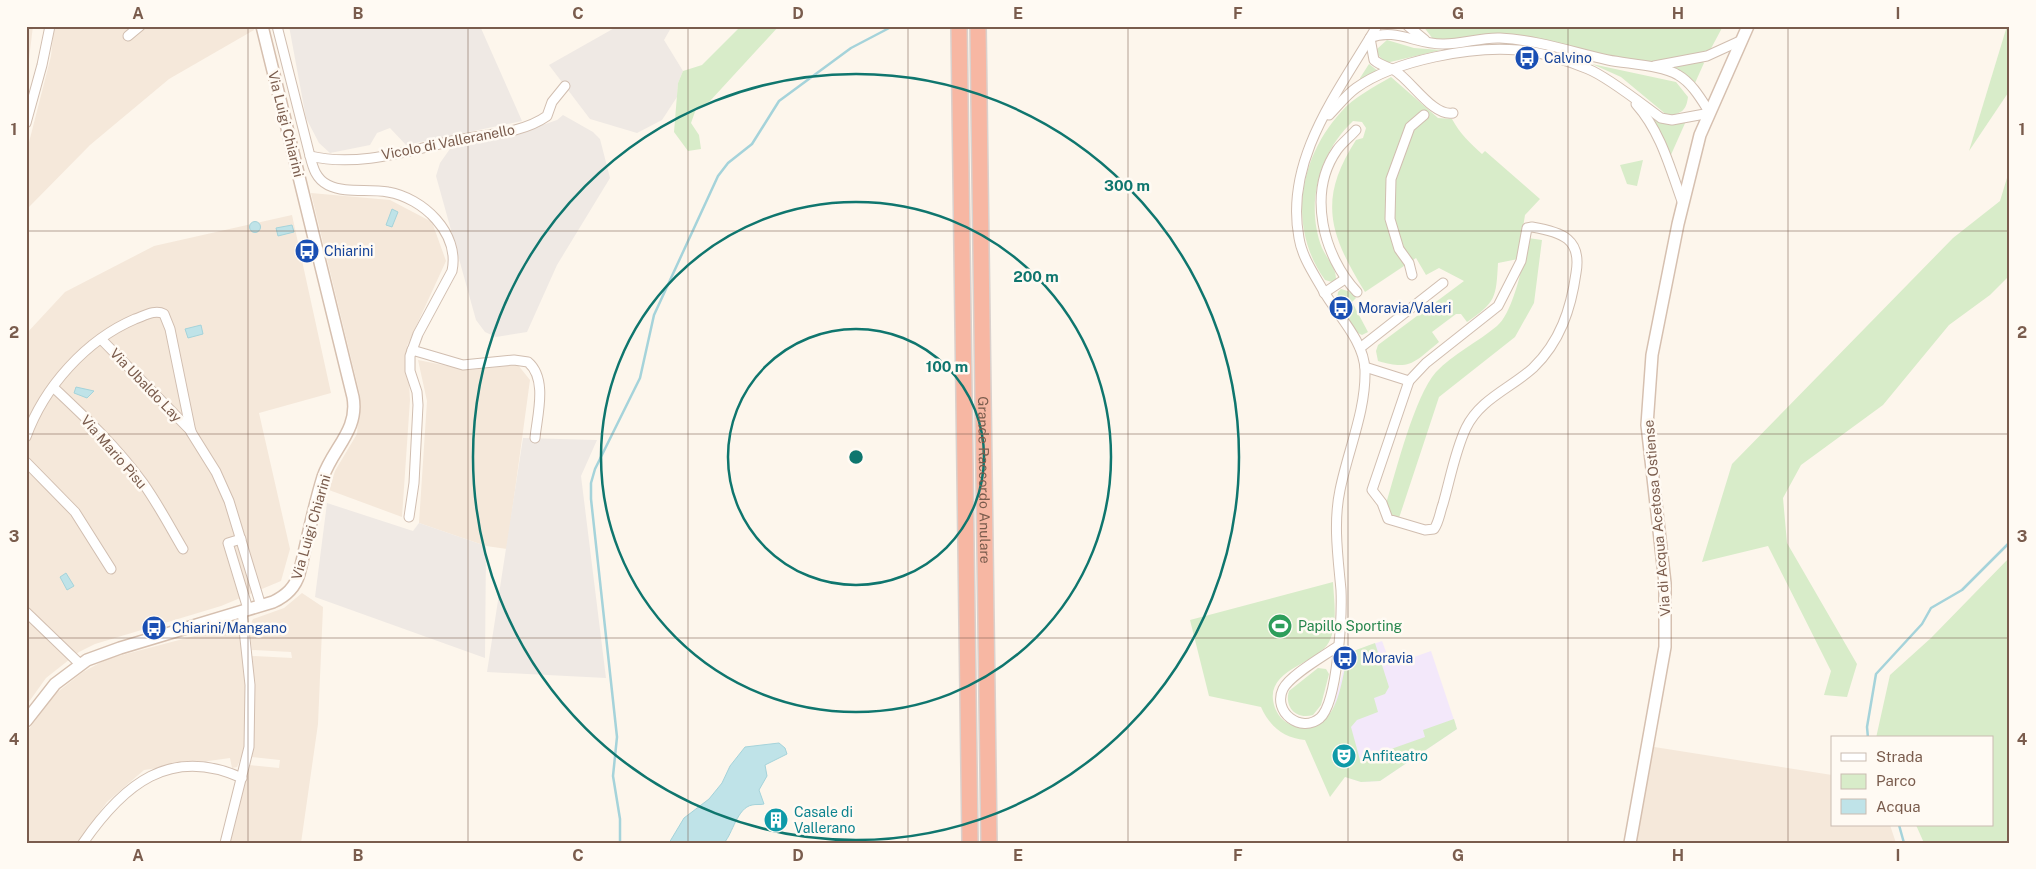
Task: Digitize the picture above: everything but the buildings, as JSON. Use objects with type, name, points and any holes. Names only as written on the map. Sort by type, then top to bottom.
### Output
[{"type":"highway","name":"Grande Raccordo Anulare","points":[[959,26],[970,843]]},
{"type":"highway","name":"Grande Raccordo Anulare","points":[[978,26],[989,843]]},
{"type":"street","points":[[26,123],[42,65],[50,26]]},
{"type":"street","points":[[128,36],[140,26]]},
{"type":"street","name":"Via Luigi Chiarini","points":[[26,721],[55,684],[80,664],[120,648],[262,606],[286,595],[298,579],[324,476],[349,432],[354,408],[262,26]]},
{"type":"street","points":[[278,26],[316,174],[327,184],[343,189],[382,191],[400,195],[432,215],[443,227],[451,252],[453,269],[418,334],[412,350],[410,369],[417,392],[418,405],[414,484],[409,517]]},
{"type":"street","points":[[1338,646],[1289,681],[1283,689],[1280,699],[1282,709],[1292,721],[1303,724],[1313,722],[1325,711],[1335,675],[1342,620],[1337,512],[1344,471],[1362,406],[1365,367],[1360,348],[1324,293],[1305,258],[1299,240],[1296,208],[1299,177],[1311,140],[1377,26]]},
{"type":"street","points":[[1408,26],[1429,43]]},
{"type":"street","name":"Via di Acqua Acetosa Ostiense","points":[[1630,843],[1666,647],[1665,583],[1650,463],[1647,410],[1652,356],[1683,204],[1700,135],[1748,26]]},
{"type":"street","points":[[1320,124],[1356,88],[1394,69],[1421,60],[1485,50],[1518,50],[1547,55],[1590,69],[1661,118],[1672,120],[1710,113],[1693,88],[1678,74],[1652,67],[1593,57],[1537,41],[1498,38],[1444,44],[1429,43],[1383,32],[1370,38]]},
{"type":"street","points":[[1370,38],[1374,60],[1382,66],[1394,69],[1439,112],[1453,113]]},
{"type":"street","points":[[1652,67],[1707,56],[1742,40]]},
{"type":"street","name":"Vicolo di Valleranello","points":[[310,156],[332,160],[366,158],[513,130],[548,116],[552,102],[565,86]]},
{"type":"street","points":[[1625,93],[1650,120],[1660,140],[1683,204]]},
{"type":"street","points":[[1412,275],[1409,263],[1400,249],[1390,219],[1391,179],[1410,127],[1424,115]]},
{"type":"street","points":[[1356,130],[1336,150],[1322,185],[1321,219],[1327,242],[1345,279],[1358,292]]},
{"type":"street","points":[[1527,228],[1553,231],[1575,247],[1579,257],[1573,296],[1564,324],[1552,346],[1533,368],[1477,410],[1466,428],[1435,527],[1431,530],[1388,519],[1382,503],[1372,490],[1409,381],[1426,363],[1498,306],[1521,261],[1527,228]]},
{"type":"street","points":[[1324,293],[1345,279]]},
{"type":"street","points":[[1360,348],[1443,283]]},
{"type":"street","points":[[26,437],[35,417],[54,387],[78,358],[101,339],[142,316],[158,312],[166,316],[191,432],[223,486],[242,539],[262,606]]},
{"type":"street","name":"Via Ubaldo Lay","points":[[101,339],[191,432]]},
{"type":"street","points":[[412,350],[463,365],[514,360],[528,362],[535,369],[539,385],[535,438]]},
{"type":"street","points":[[1365,367],[1409,381]]},
{"type":"street","name":"Via Mario Pisu","points":[[54,387],[105,438],[134,472],[158,505],[183,549]]},
{"type":"street","points":[[26,462],[55,490],[80,519],[110,569]]},
{"type":"street","points":[[225,843],[248,754],[250,707],[245,610],[228,543],[242,539]]},
{"type":"street","points":[[26,612],[80,664]]},
{"type":"street","points":[[83,843],[126,791],[149,776],[176,769],[206,767],[242,778]]},
{"type":"shaded area","points":[[26,26],[33,26],[28,67],[26,66]]},
{"type":"shaded area","points":[[54,26],[253,26],[254,30],[169,79],[90,145],[26,210],[26,154],[51,56]]},
{"type":"shaded area","points":[[289,26],[480,26],[522,121],[406,145],[390,128],[377,133],[370,145],[330,153],[319,143],[306,118]]},
{"type":"shaded area","points":[[618,26],[672,26],[664,40],[683,71],[678,83],[677,97],[662,120],[637,133],[590,119],[549,65]]},
{"type":"shaded area","points":[[563,115],[593,132],[600,139],[610,178],[557,265],[527,332],[496,337],[485,332],[476,320],[436,176],[440,163],[452,146],[511,136],[557,120]]},
{"type":"shaded area","points":[[311,193],[390,200],[432,222],[446,261],[407,346],[410,400],[402,517],[329,490],[335,471],[357,434],[360,395]]},
{"type":"shaded area","points":[[292,215],[331,393],[259,413],[290,549],[281,581],[221,606],[95,644],[79,652],[46,678],[26,706],[26,334],[65,292],[154,246]]},
{"type":"shaded area","points":[[418,360],[468,370],[518,365],[530,380],[507,549],[486,546],[419,523],[427,401]]},
{"type":"shaded area","points":[[523,438],[597,440],[581,476],[606,678],[487,672]]},
{"type":"shaded area","points":[[327,503],[413,531],[419,523],[486,546],[485,658],[315,597]]},
{"type":"shaded area","points":[[302,593],[323,607],[318,724],[301,843],[227,843],[249,765],[279,768],[280,760],[251,757],[254,692],[252,656],[292,658],[291,652],[252,650],[249,628],[253,619],[284,608]]},
{"type":"shaded area","points":[[236,625],[240,630],[245,677],[246,716],[245,749],[237,767],[232,768],[230,758],[144,770],[107,802],[77,843],[26,843],[26,733],[55,694],[83,672],[107,659]]},
{"type":"shaded area","points":[[1382,641],[1391,665],[1431,651],[1457,729],[1380,781],[1361,782],[1343,776],[1325,738],[1348,653]]},
{"type":"shaded area","points":[[1648,746],[1831,775],[1831,826],[1890,826],[1896,843],[1630,843]]},
{"type":"green space","points":[[741,26],[779,26],[710,101],[696,109],[691,123],[699,135],[701,149],[688,151],[674,132],[678,83],[683,71],[702,65]]},
{"type":"green space","points":[[1423,26],[1723,26],[1707,56],[1639,66],[1537,41],[1433,39]]},
{"type":"green space","points":[[2007,26],[2010,26],[2010,90],[1969,151]]},
{"type":"green space","points":[[1387,40],[1414,48],[1441,50],[1386,63],[1378,55],[1377,49]]},
{"type":"green space","points":[[1702,61],[1704,63],[1695,83],[1673,70],[1673,67]]},
{"type":"green space","points":[[1369,64],[1378,71],[1360,81],[1360,78]]},
{"type":"green space","points":[[1592,64],[1676,82],[1688,97],[1686,105],[1682,111],[1668,116],[1621,77]]},
{"type":"green space","points":[[1391,77],[1438,118],[1452,119],[1462,134],[1482,154],[1485,151],[1540,199],[1525,215],[1518,259],[1498,263],[1495,292],[1489,304],[1467,322],[1461,314],[1456,314],[1432,332],[1439,342],[1412,363],[1405,365],[1378,361],[1376,351],[1378,345],[1464,281],[1439,268],[1426,275],[1416,258],[1365,292],[1343,253],[1336,235],[1332,199],[1336,181],[1344,161],[1356,140],[1363,138],[1366,128],[1362,122],[1353,121],[1341,134],[1331,148],[1318,180],[1315,197],[1317,231],[1322,248],[1335,271],[1336,279],[1332,282],[1325,280],[1313,259],[1306,238],[1302,216],[1303,193],[1307,171],[1315,150],[1327,130],[1341,112],[1352,102]]},
{"type":"green space","points":[[1648,113],[1665,124],[1686,121],[1670,157]]},
{"type":"green space","points":[[1643,160],[1637,186],[1627,184],[1620,165]]},
{"type":"green space","points":[[2010,168],[2010,275],[1990,295],[1949,325],[1883,405],[1801,465],[1783,498],[1787,543],[1857,664],[1847,697],[1824,695],[1831,671],[1768,546],[1702,562],[1732,464],[1953,238],[2000,201]]},
{"type":"green space","points":[[1528,238],[1542,240],[1534,303],[1515,337],[1439,397],[1399,518],[1389,515],[1386,504],[1407,434],[1428,383],[1443,366],[1490,332],[1503,319],[1513,298]]},
{"type":"green space","points":[[1341,289],[1351,292],[1356,298],[1352,302],[1368,332],[1362,335],[1356,332],[1337,299],[1338,292]]},
{"type":"green space","points":[[2010,557],[2010,843],[1924,843],[1916,826],[1994,826],[1994,736],[1876,736],[1890,675],[1931,638]]},
{"type":"green space","points":[[1333,582],[1335,613],[1332,635],[1323,650],[1292,669],[1276,684],[1273,695],[1275,708],[1281,718],[1290,725],[1298,727],[1312,727],[1322,722],[1330,714],[1336,703],[1348,653],[1375,643],[1389,687],[1385,694],[1374,698],[1378,712],[1357,720],[1351,727],[1360,760],[1425,737],[1423,730],[1454,719],[1457,729],[1380,781],[1361,782],[1345,777],[1330,797],[1305,740],[1291,737],[1278,730],[1273,726],[1261,707],[1209,696],[1190,620]]},
{"type":"green space","points":[[1318,668],[1326,669],[1329,674],[1321,705],[1313,715],[1301,716],[1290,707],[1288,702],[1289,691]]},
{"type":"water","points":[[392,209],[398,212],[392,227],[386,225]]},
{"type":"water","points":[[255,221],[261,227],[255,233],[249,227]]},
{"type":"water","points":[[292,225],[294,232],[278,236],[276,228]]},
{"type":"water","points":[[201,325],[203,334],[188,338],[185,329]]},
{"type":"water","points":[[76,387],[94,391],[87,398],[74,393]]},
{"type":"water","points":[[66,573],[74,586],[67,590],[60,577]]},
{"type":"water","points":[[779,743],[785,748],[787,754],[765,765],[767,776],[759,790],[764,804],[747,807],[739,816],[724,843],[669,843],[684,818],[709,799],[722,783],[730,766],[745,747]]},
{"type":"waterway","points":[[620,843],[620,819],[613,776],[617,737],[591,499],[591,483],[595,469],[640,378],[654,315],[718,176],[728,163],[752,144],[779,101],[851,48],[893,26]]},
{"type":"waterway","points":[[1868,736],[1867,727],[1876,674],[1922,624],[1931,608],[1962,590],[2010,542]]},
{"type":"waterway","points":[[1899,826],[1904,843]]},
{"type":"place","name":"Calvino","points":[[1527,58]]},
{"type":"place","name":"Chiarini","points":[[307,251]]},
{"type":"place","name":"Moravia/Valeri","points":[[1341,308]]},
{"type":"place","name":"Papillo Sporting","points":[[1280,626]]},
{"type":"place","name":"Chiarini/Mangano","points":[[154,628]]},
{"type":"place","name":"Moravia","points":[[1345,658]]},
{"type":"place","name":"Anfiteatro","points":[[1344,756]]},
{"type":"place","name":"Casale di Vallerano","points":[[776,820]]}]
